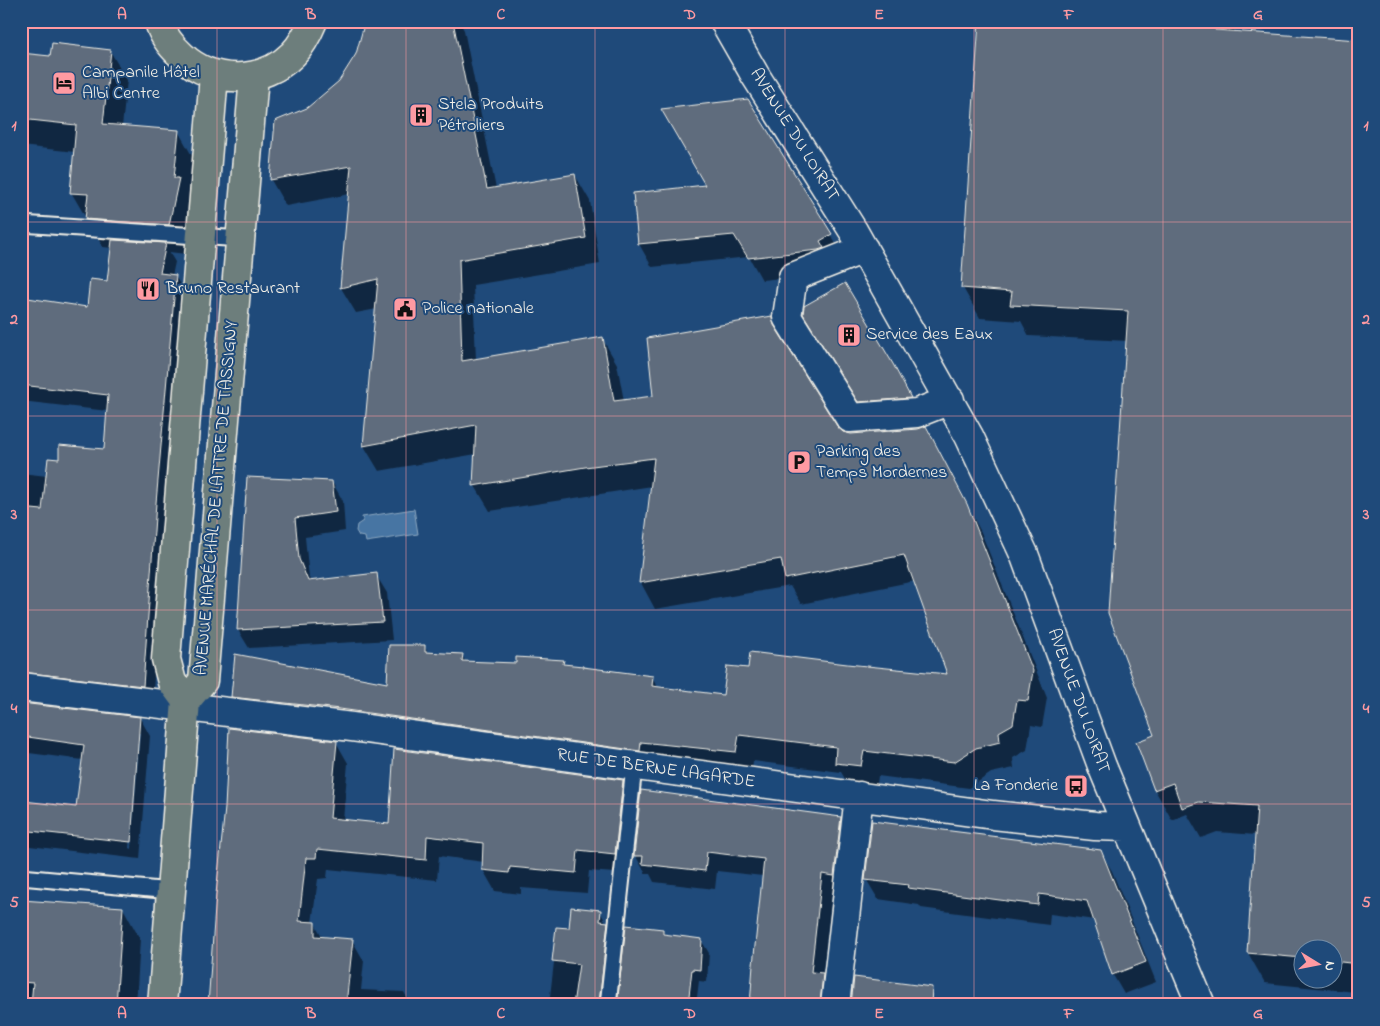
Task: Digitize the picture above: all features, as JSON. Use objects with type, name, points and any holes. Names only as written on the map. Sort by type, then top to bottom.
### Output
[{"type":"main road","points":[[159,21],[172,46],[190,63],[214,75],[232,77],[254,76],[274,68],[293,54],[308,35],[312,21]]},
{"type":"main road","points":[[162,1005],[186,704],[172,682],[166,659],[214,75]]},
{"type":"main road","name":"AVENUE MARÉCHAL DE LATTRE DE TASSIGNY","points":[[186,704],[203,681],[254,76]]},
{"type":"street","name":"AVENUE DU LOIRAT","points":[[724,21],[755,75],[854,232],[969,436],[1024,554],[1102,766],[1201,1005]]},
{"type":"street","points":[[864,249],[792,277],[787,317],[850,418],[918,413],[950,400]]},
{"type":"street","name":"RUE DE BERNE LAGARDE","points":[[21,687],[186,704],[993,816],[1095,826],[1126,827]]},
{"type":"street","points":[[836,1005],[859,796]]},
{"type":"lane","points":[[21,224],[240,239]]},
{"type":"lane","points":[[608,1005],[634,766]]},
{"type":"lane","points":[[21,878],[171,891]]},
{"type":"water","points":[[414,509],[418,534],[366,542],[365,537],[359,536],[356,531],[357,525],[363,521],[362,517]]},
{"type":"building","points":[[365,21],[453,21],[487,189],[575,174],[586,238],[459,260],[462,361],[603,337],[614,401],[653,396],[647,338],[772,316],[774,325],[837,426],[843,432],[851,434],[918,429],[926,426],[967,504],[1033,671],[1028,701],[1017,700],[1013,724],[999,732],[1000,742],[976,748],[954,762],[864,751],[861,766],[835,763],[836,747],[739,735],[736,752],[641,742],[640,751],[340,709],[231,697],[235,654],[387,683],[389,645],[425,645],[425,652],[463,654],[462,661],[516,663],[516,657],[564,660],[563,664],[653,676],[652,686],[723,695],[727,666],[748,668],[750,652],[947,674],[904,555],[785,579],[781,559],[639,583],[654,458],[585,467],[473,486],[476,425],[363,446],[378,279],[340,288],[351,166],[270,180],[275,121],[307,108],[339,81],[356,54]]},
{"type":"building","points":[[979,21],[1216,21],[1215,30],[1359,40],[1356,116],[1359,117],[1359,964],[1342,962],[1342,938],[1292,938],[1292,957],[1247,953],[1257,806],[1199,802],[1182,808],[1173,783],[1154,790],[1136,742],[1154,735],[1108,613],[1128,311],[1010,305],[1012,292],[961,288]]},
{"type":"building","points":[[52,43],[111,50],[103,124],[179,130],[174,178],[179,178],[169,225],[85,219],[88,194],[70,193],[76,125],[21,119],[21,53],[50,56]]},
{"type":"building","points":[[748,99],[832,234],[820,241],[824,248],[748,258],[734,235],[638,244],[633,193],[705,185],[661,109]]},
{"type":"building","points":[[112,240],[166,243],[160,273],[176,275],[156,503],[143,686],[21,672],[21,508],[42,510],[48,458],[59,459],[59,445],[104,449],[108,395],[21,385],[21,297],[87,307],[90,279],[107,281]]},
{"type":"building","name":"Service des Eaux","points":[[845,283],[911,398],[858,402],[803,314],[804,306]]},
{"type":"building","points":[[247,477],[332,481],[336,512],[295,518],[299,559],[308,581],[377,573],[383,622],[237,630]]},
{"type":"building","points":[[21,703],[140,717],[131,842],[21,830],[24,801],[76,807],[84,745],[21,736]]},
{"type":"building","points":[[229,728],[337,741],[330,818],[389,824],[394,749],[623,780],[615,854],[578,850],[576,873],[510,867],[509,873],[482,870],[483,843],[427,836],[426,860],[317,849],[316,858],[306,858],[299,921],[315,922],[315,936],[353,939],[346,1005],[208,1005],[216,894],[225,808]]},
{"type":"building","points":[[641,790],[841,817],[834,876],[822,874],[811,972],[823,973],[820,1005],[750,1005],[764,859],[707,852],[705,871],[642,864],[643,856],[634,856]]},
{"type":"building","points":[[872,821],[1101,850],[1146,962],[1112,975],[1087,901],[1039,894],[1038,905],[908,888],[909,885],[865,880]]},
{"type":"building","points":[[21,900],[123,907],[116,1005],[31,1005],[33,983],[21,982]]},
{"type":"building","points":[[571,907],[601,910],[600,921],[608,922],[599,1005],[573,1005],[579,964],[552,961],[556,927],[569,928]]},
{"type":"building","points":[[626,925],[663,929],[663,934],[702,939],[700,970],[692,969],[688,1005],[617,1005]]},
{"type":"building","points":[[854,977],[932,987],[931,1005],[851,1005]]},
{"type":"place","name":"Campanile Hôtel Albi Centre","points":[[64,83]]},
{"type":"place","name":"Stela Produits Pétroliers","points":[[421,115]]},
{"type":"place","name":"Bruno Restaurant","points":[[148,289]]},
{"type":"place","name":"Police nationale","points":[[405,309]]},
{"type":"place","name":"Service des Eaux","points":[[849,335]]},
{"type":"place","name":"Parking des Temps Mordernes","points":[[799,462]]},
{"type":"place","name":"La Fonderie","points":[[1076,786]]}]
